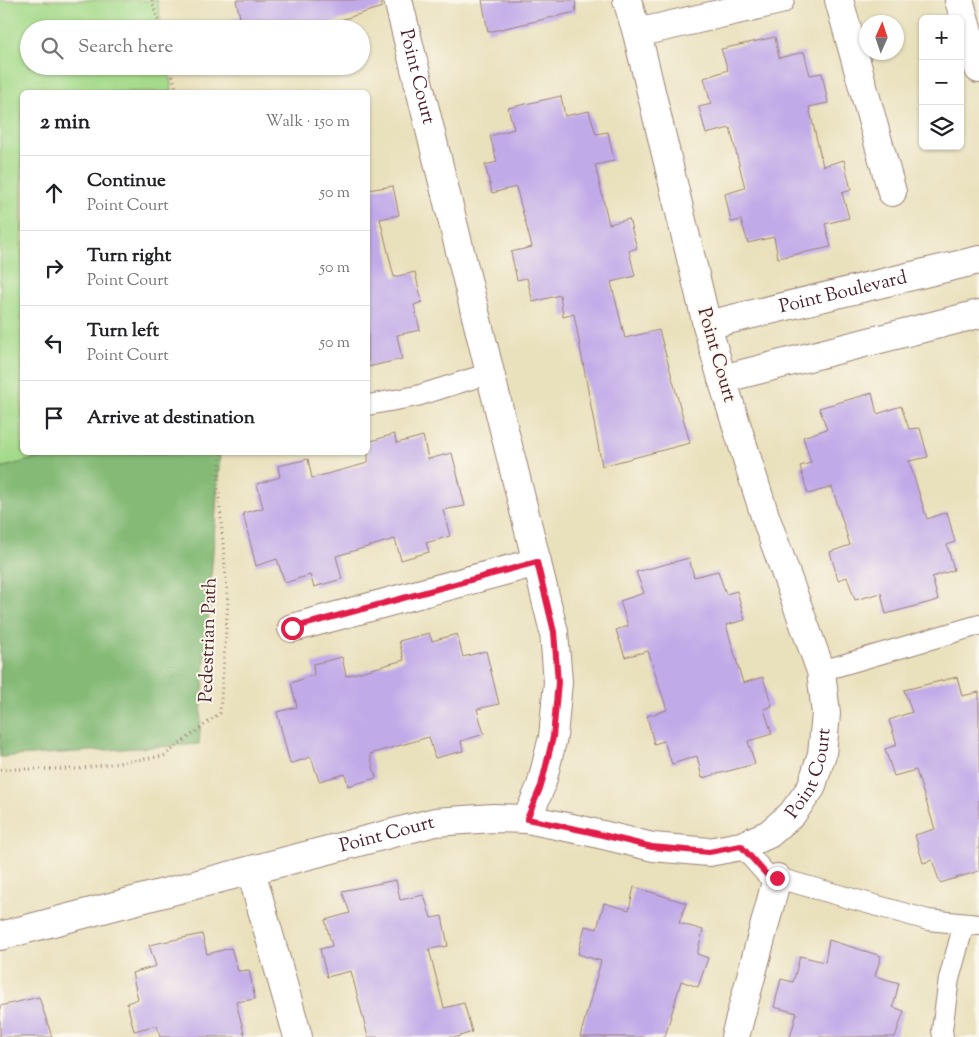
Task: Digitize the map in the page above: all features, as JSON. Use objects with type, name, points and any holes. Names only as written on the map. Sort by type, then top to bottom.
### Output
[{"type":"street","name":"Point Court","points":[[398,0],[554,632],[558,682],[553,737],[541,786],[527,819]]},
{"type":"street","name":"Point Court","points":[[0,936],[435,822],[493,818],[527,819],[652,847],[709,852],[741,846],[769,834],[792,814],[811,788],[822,754],[826,714],[821,671],[765,516],[722,379],[707,325],[637,32],[627,0]]},
{"type":"street","points":[[637,32],[780,0]]},
{"type":"street","points":[[839,0],[892,192]]},
{"type":"street","points":[[960,0],[975,39],[979,69]]},
{"type":"street","name":"Point Boulevard","points":[[707,325],[979,260]]},
{"type":"street","points":[[722,379],[979,314]]},
{"type":"street","points":[[292,628],[537,562]]},
{"type":"street","points":[[251,871],[298,1037]]},
{"type":"street","points":[[735,1037],[777,878]]},
{"type":"lane","points":[[370,406],[417,396],[490,373]]},
{"type":"lane","points":[[821,671],[979,625]]},
{"type":"lane","points":[[741,846],[767,875],[928,920],[972,925],[949,979],[942,1030],[943,1037]]},
{"type":"path","points":[[152,0],[158,20]]},
{"type":"path","points":[[173,75],[177,90]]},
{"type":"path","name":"Pedestrian Path","points":[[0,769],[76,769],[164,756],[220,713],[228,601],[218,486],[221,455]]},
{"type":"green space","points":[[0,0],[157,0],[160,20],[20,20],[20,75],[169,75],[172,90],[20,90],[20,455],[52,455],[0,468]]},
{"type":"green space","points":[[49,455],[220,455],[199,744],[0,757],[0,468]]},
{"type":"building","points":[[236,0],[381,0],[382,7],[341,20],[228,20],[240,17]]},
{"type":"building","points":[[482,0],[575,0],[576,12],[488,32]]},
{"type":"building","points":[[775,37],[779,58],[804,52],[810,75],[822,73],[828,103],[809,107],[823,166],[844,160],[851,190],[842,193],[849,218],[825,224],[831,247],[778,258],[774,237],[748,243],[741,220],[731,222],[725,194],[745,188],[730,128],[706,134],[699,107],[711,104],[704,78],[728,70],[721,49]]},
{"type":"building","points":[[561,96],[565,116],[589,111],[596,134],[608,132],[614,161],[595,165],[609,224],[629,219],[637,248],[629,251],[635,276],[611,282],[625,338],[659,330],[690,443],[602,466],[574,314],[563,317],[560,295],[533,302],[527,278],[517,280],[511,252],[532,247],[516,187],[492,193],[485,165],[497,162],[490,136],[514,129],[508,108]]},
{"type":"building","points":[[393,186],[399,215],[380,219],[394,277],[415,272],[422,302],[414,305],[420,330],[397,335],[402,359],[370,367],[370,190]]},
{"type":"building","points":[[872,393],[877,414],[901,406],[909,429],[920,428],[928,457],[909,461],[927,519],[947,512],[955,542],[947,545],[954,570],[932,577],[938,600],[886,614],[881,593],[855,600],[847,577],[838,580],[830,552],[850,545],[832,487],[808,494],[800,466],[811,463],[803,437],[827,429],[819,408]]},
{"type":"building","points":[[394,434],[397,443],[423,436],[428,459],[452,453],[465,506],[443,510],[450,536],[426,543],[429,552],[401,560],[395,539],[336,556],[342,579],[314,587],[310,575],[285,583],[277,559],[256,566],[243,513],[263,508],[257,484],[280,477],[278,466],[308,459],[312,478],[368,463],[370,441]]},
{"type":"building","points":[[689,558],[694,577],[718,571],[726,594],[737,591],[745,620],[726,625],[743,683],[763,677],[772,706],[764,709],[772,734],[748,741],[755,764],[702,778],[697,756],[672,764],[664,741],[654,744],[647,716],[667,710],[648,651],[625,657],[616,630],[628,626],[620,601],[644,593],[636,572]]},
{"type":"building","points":[[429,633],[432,641],[457,634],[463,657],[486,651],[499,704],[477,709],[484,734],[461,741],[463,751],[435,758],[429,737],[370,754],[376,778],[348,786],[345,774],[319,781],[311,757],[290,764],[277,712],[297,707],[291,683],[314,675],[313,664],[342,657],[346,676],[404,660],[399,641]]},
{"type":"building","points":[[957,677],[962,696],[979,692],[979,871],[940,883],[932,860],[923,863],[915,835],[935,829],[916,770],[894,776],[885,749],[897,745],[889,720],[912,712],[904,690]]},
{"type":"building","points":[[396,880],[400,900],[424,895],[431,918],[442,916],[448,946],[429,949],[444,1008],[464,1003],[472,1032],[457,1037],[368,1037],[351,971],[327,977],[320,949],[332,946],[325,920],[350,913],[342,891]]},
{"type":"building","points":[[634,887],[686,903],[679,923],[703,930],[697,954],[708,958],[698,987],[681,981],[665,1037],[580,1037],[601,961],[578,954],[585,926],[597,929],[604,903],[629,910]]},
{"type":"building","points":[[202,934],[207,954],[231,948],[238,971],[249,970],[255,999],[236,1002],[245,1037],[160,1037],[157,1025],[134,1031],[127,1003],[138,999],[132,973],[156,966],[149,945]]},
{"type":"building","points":[[829,940],[881,956],[875,976],[899,983],[893,1007],[904,1011],[895,1037],[790,1037],[797,1013],[774,1007],[781,979],[793,982],[800,956],[825,962]]},
{"type":"building","points":[[39,997],[52,1037],[0,1037],[0,1006]]},
{"type":"route","points":[[292,628],[537,562],[554,632],[558,682],[553,737],[541,786],[527,819],[652,847],[709,852],[741,846],[767,875],[777,878]]}]
